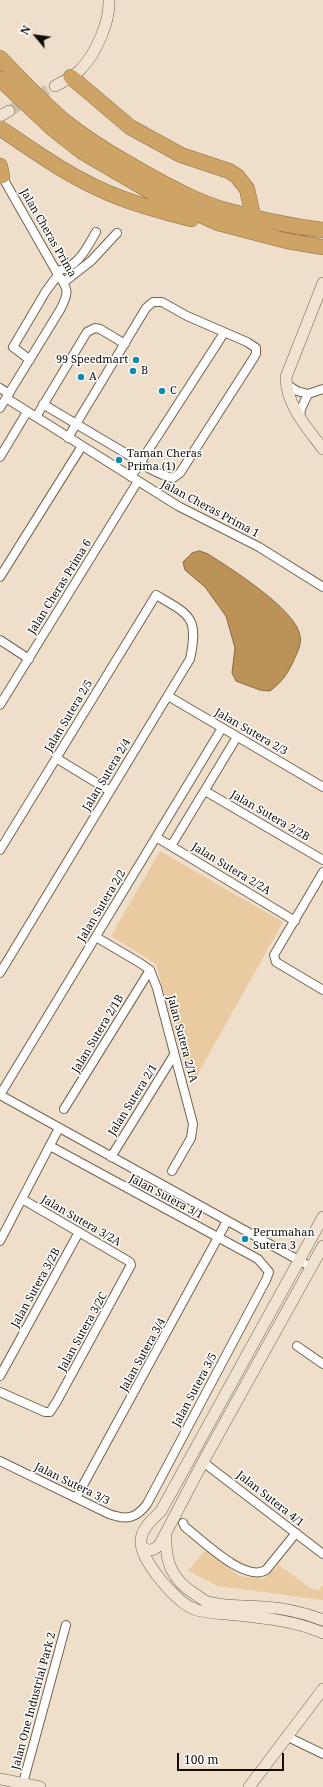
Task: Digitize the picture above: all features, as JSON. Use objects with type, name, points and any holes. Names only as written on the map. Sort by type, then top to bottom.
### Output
[{"type":"highway","points":[[0,58],[62,119],[90,140],[117,158],[192,198],[224,210],[290,226],[323,230]]},
{"type":"highway","points":[[71,77],[130,127],[182,155],[229,171],[237,176],[247,189],[253,216]]},
{"type":"highway","points":[[0,78],[53,130],[81,151],[158,196],[218,223]]},
{"type":"highway","points":[[0,128],[67,172],[120,198],[146,207],[200,221],[218,223],[287,241],[323,247]]},
{"type":"highway","points":[[0,136],[25,145]]},
{"type":"street","points":[[55,86],[81,70],[88,61],[101,37],[109,15],[109,0]]},
{"type":"street","name":"Jalan Cheras Prima","points":[[0,408],[4,392],[30,360],[65,300],[67,290],[64,282],[57,273],[1,172]]},
{"type":"street","points":[[30,360],[13,347],[57,273],[76,263],[96,232]]},
{"type":"street","points":[[64,282],[91,261],[117,233]]},
{"type":"street","points":[[323,283],[288,370],[286,384],[300,418],[323,450]]},
{"type":"street","points":[[43,404],[76,424],[140,462],[160,475],[173,478],[180,473],[256,354],[256,348],[252,344],[224,333],[162,302],[153,302],[146,308],[125,344],[76,424],[68,438]]},
{"type":"street","points":[[36,417],[90,329],[100,329],[125,344]]},
{"type":"street","name":"Jalan Cheras Prima 6","points":[[0,705],[29,659],[135,479],[140,462],[224,333]]},
{"type":"street","points":[[286,384],[308,394],[323,388]]},
{"type":"street","name":"Jalan Cheras Prima 1","points":[[4,392],[27,412],[178,506],[260,547],[323,587]]},
{"type":"street","points":[[300,418],[301,409],[308,394]]},
{"type":"street","points":[[0,457],[27,412]]},
{"type":"street","points":[[0,577],[82,446]]},
{"type":"street","name":"Jalan Sutera 2/4","points":[[0,973],[190,659],[194,629],[190,618],[182,611],[156,595]]},
{"type":"street","name":"Jalan Sutera 2/5","points":[[0,850],[156,595]]},
{"type":"street","points":[[0,640],[29,659]]},
{"type":"street","name":"Jalan Sutera 2/3","points":[[168,696],[323,787]]},
{"type":"street","name":"Jalan Sutera 2/2","points":[[0,1095],[222,728]]},
{"type":"street","points":[[171,846],[237,737]]},
{"type":"street","points":[[56,758],[110,791]]},
{"type":"street","name":"Jalan Sutera 2/2B","points":[[205,790],[323,860]]},
{"type":"street","name":"Jalan Sutera 2/2A","points":[[156,837],[294,920]]},
{"type":"street","points":[[323,872],[274,955],[276,962],[323,990]]},
{"type":"street","points":[[96,937],[150,970]]},
{"type":"street","name":"Jalan Sutera 2/1A","points":[[150,970],[158,988],[174,1055],[193,1124],[193,1131],[172,1171]]},
{"type":"street","name":"Jalan Sutera 2/1B","points":[[64,1109],[150,970]]},
{"type":"street","name":"Jalan Sutera 2/1","points":[[111,1156],[174,1055]]},
{"type":"street","points":[[0,1095],[311,1267]]},
{"type":"street","points":[[0,1240],[59,1128]]},
{"type":"street","name":"Jalan Sutera 3/1","points":[[50,1146],[258,1259],[269,1272]]},
{"type":"street","name":"Jalan Sutera 3/2A","points":[[22,1199],[130,1262]]},
{"type":"street","points":[[323,1216],[161,1511],[144,1530],[141,1540],[144,1558],[170,1589],[181,1600],[194,1609],[284,1621],[304,1625],[323,1633]]},
{"type":"street","name":"Jalan Sutera 3/4","points":[[76,1498],[227,1221]]},
{"type":"street","name":"Jalan Sutera 3/2B","points":[[0,1376],[79,1232]]},
{"type":"street","points":[[142,1548],[148,1551],[155,1549],[323,1246]]},
{"type":"street","name":"Jalan Sutera 3/2C","points":[[0,1392],[45,1412],[50,1412],[130,1269],[130,1262]]},
{"type":"street","name":"Jalan Sutera 3/5","points":[[136,1516],[147,1504],[269,1272]]},
{"type":"street","points":[[297,1346],[323,1364]]},
{"type":"street","name":"Jalan Sutera 3/3","points":[[0,1461],[121,1518],[130,1519],[136,1516]]},
{"type":"street","name":"Jalan Sutera 4/1","points":[[203,1462],[323,1554]]},
{"type":"street","points":[[183,1523],[238,1568],[256,1574],[262,1573],[266,1570],[296,1533]]},
{"type":"street","points":[[166,1530],[166,1550],[170,1566],[178,1581],[207,1602],[231,1606],[264,1607],[310,1615],[323,1620]]},
{"type":"street","points":[[189,1590],[194,1609]]},
{"type":"street","name":"Jalan One Industrial Park 2","points":[[23,1783],[66,1625]]},
{"type":"street","points":[[249,1787],[323,1688]]},
{"type":"street","points":[[288,1736],[323,1754]]},
{"type":"street","points":[[0,1779],[40,1787]]},
{"type":"shaded area","points":[[200,551],[218,560],[261,590],[287,614],[296,626],[300,636],[298,651],[292,665],[284,677],[270,691],[260,690],[236,681],[232,673],[235,648],[226,616],[205,587],[185,570],[183,562],[192,553]]},
{"type":"shaded area","points":[[160,851],[283,922],[195,1079],[186,1073],[156,964],[111,936]]},
{"type":"shaded area","points":[[208,1551],[239,1576],[263,1579],[279,1565],[310,1588],[319,1590],[323,1585],[323,1600],[218,1586],[188,1571],[203,1552]]},
{"type":"tunnel","points":[[9,111],[55,86]]},
{"type":"place","name":"99 Speedmart","points":[[136,360]]},
{"type":"place","name":"B","points":[[133,371]]},
{"type":"place","name":"A","points":[[81,377]]},
{"type":"place","name":"C","points":[[162,391]]},
{"type":"place","name":"Taman Cheras Prima (1)","points":[[119,460]]},
{"type":"place","name":"Perumahan Sutera 3","points":[[245,1239]]}]
